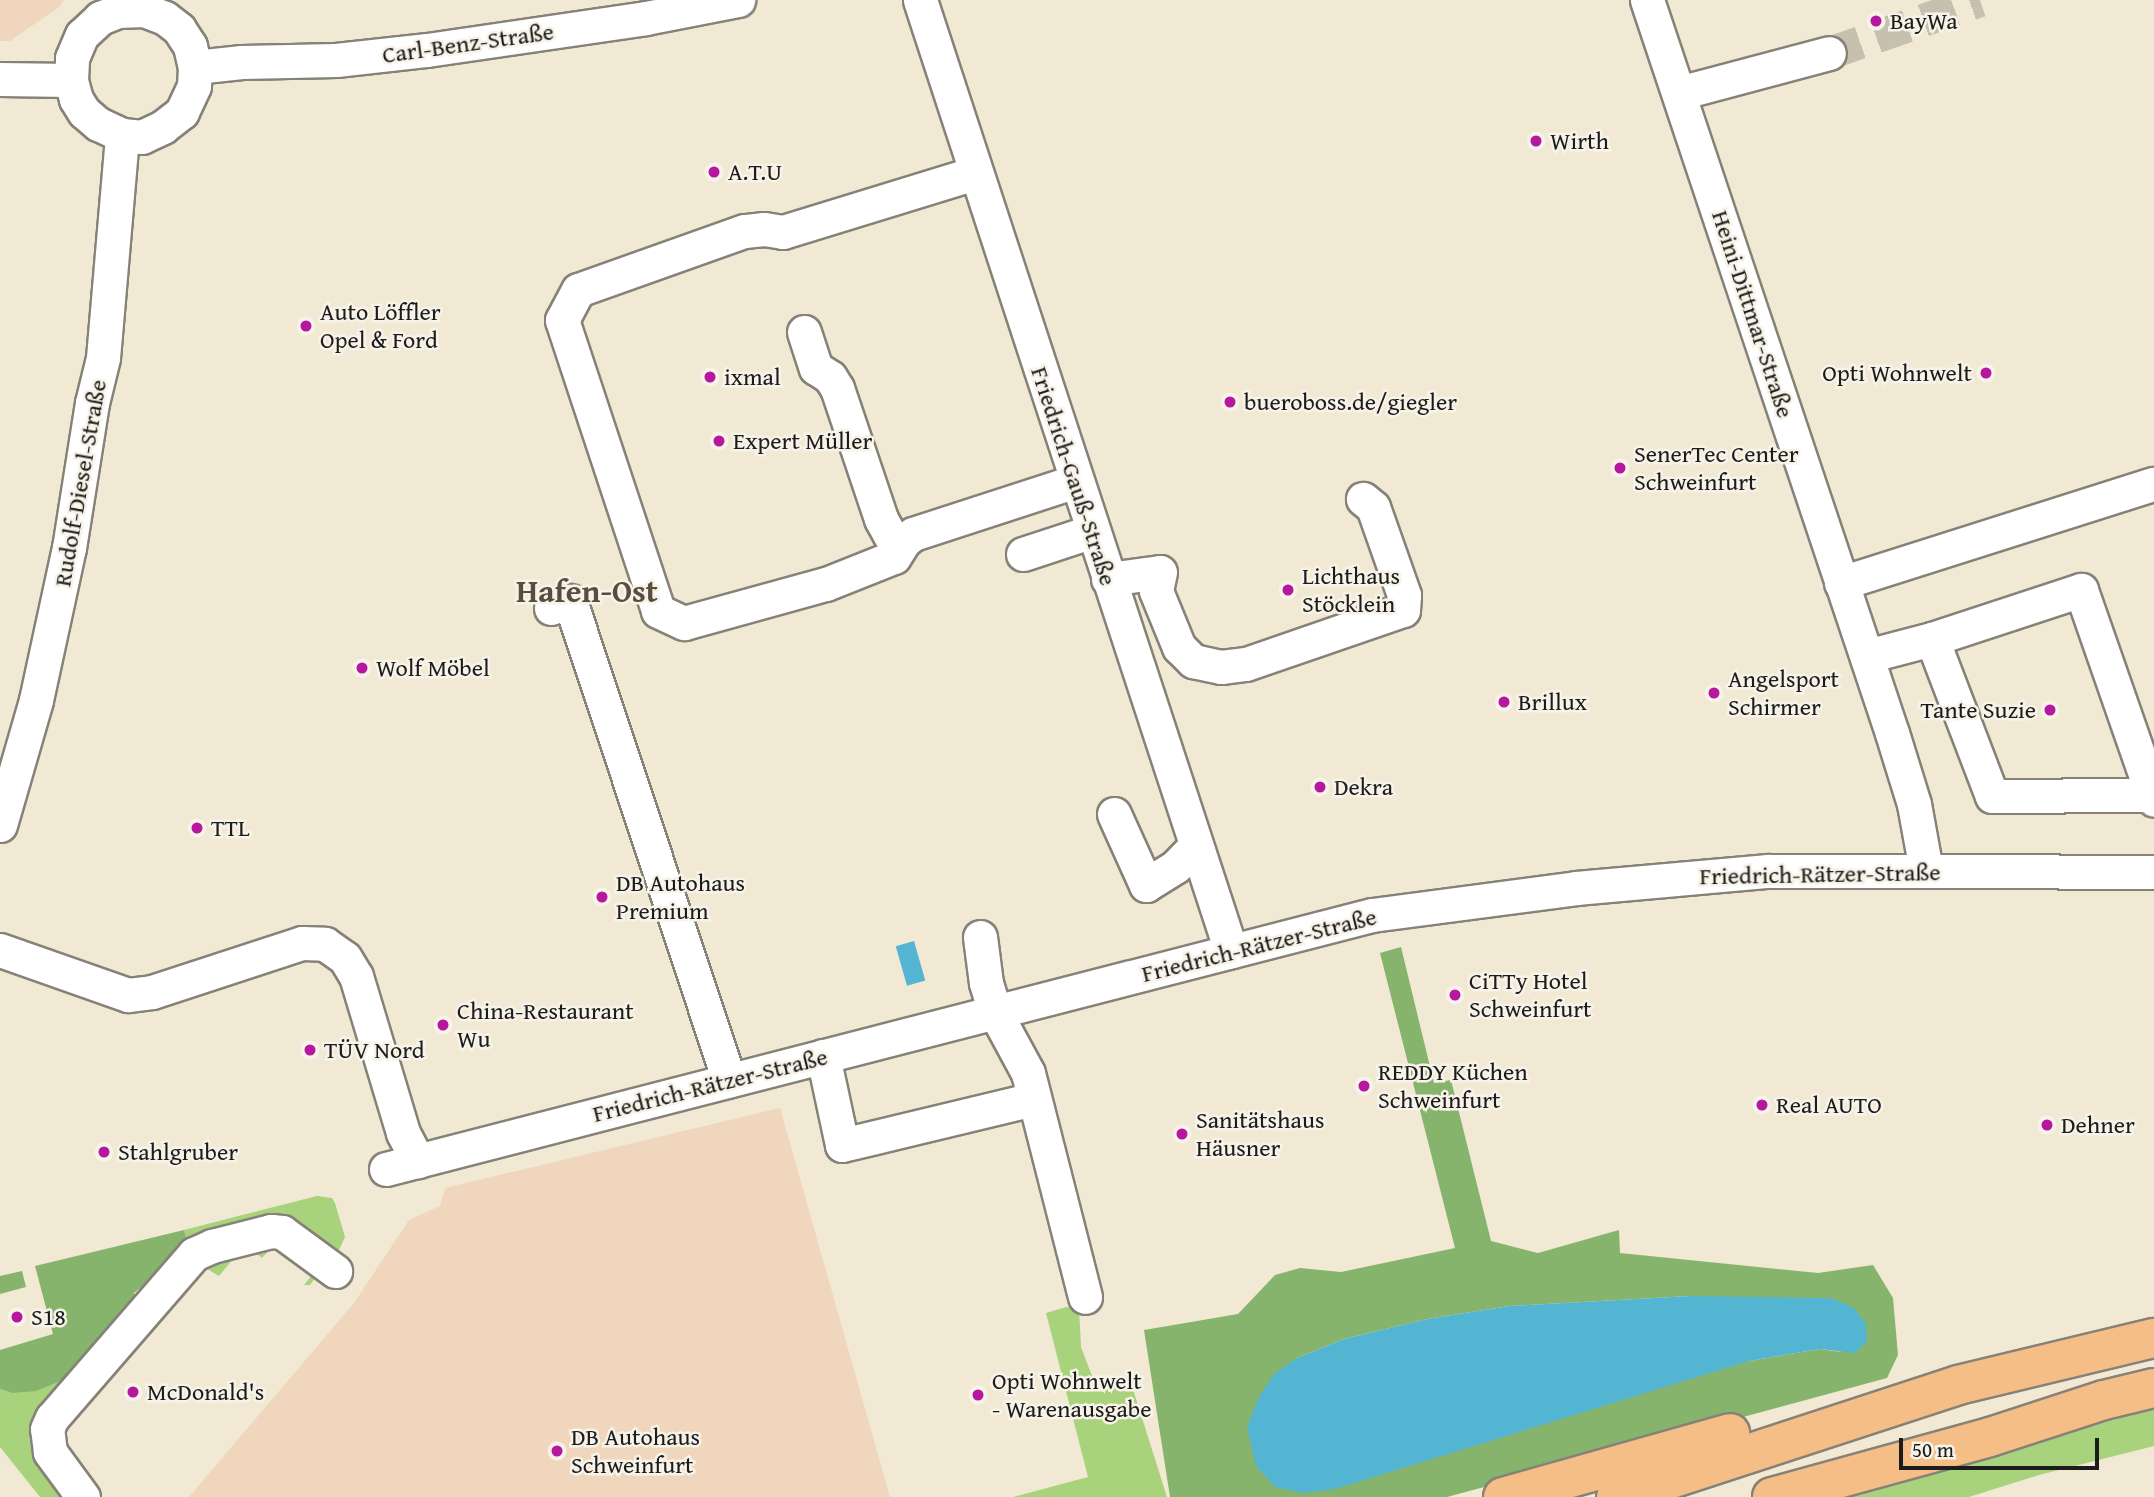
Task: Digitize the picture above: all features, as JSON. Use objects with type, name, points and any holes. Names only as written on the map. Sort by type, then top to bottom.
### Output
[{"type":"highway","points":[[1616,1497],[1958,1385],[2154,1338]]},
{"type":"highway","points":[[1772,1497],[1990,1437],[2105,1399],[2154,1388]]},
{"type":"highway","points":[[1503,1497],[1728,1433],[1858,1416]]},
{"type":"street","name":"Carl-Benz-Straße","points":[[195,67],[242,62],[336,60],[427,50],[646,18],[738,0]]},
{"type":"street","name":"Friedrich-Gauß-Straße","points":[[920,0],[1231,951]]},
{"type":"street","name":"Heini-Dittmar-Straße","points":[[1647,0],[1867,656],[1914,804],[1926,870]]},
{"type":"street","points":[[144,5],[179,29],[190,46],[195,67],[194,86],[182,111],[163,127],[142,136],[122,135],[98,124],[84,112],[76,99],[71,80],[72,58],[82,35],[100,18],[144,5]]},
{"type":"street","points":[[1679,93],[1829,53]]},
{"type":"street","points":[[0,79],[71,80]]},
{"type":"street","name":"Rudolf-Diesel-Straße","points":[[0,825],[36,700],[61,590],[92,403],[103,358],[122,135]]},
{"type":"street","points":[[975,173],[781,244],[764,229],[744,231],[578,290],[562,320],[658,611],[684,623],[731,613],[827,584],[894,557],[904,541],[913,534],[1076,481]]},
{"type":"street","points":[[804,332],[816,368],[830,377],[836,388],[881,519],[890,535],[904,541]]},
{"type":"street","points":[[1841,583],[2154,484]]},
{"type":"street","points":[[1108,579],[1160,572],[1156,591],[1179,647],[1193,661],[1221,667],[1246,664],[1403,610],[1404,594],[1373,508],[1363,499]]},
{"type":"street","points":[[1023,554],[1093,531]]},
{"type":"street","points":[[1867,656],[1932,639],[2081,590],[2153,797],[1992,796],[1932,639]]},
{"type":"street","points":[[551,608],[570,601],[729,1080]]},
{"type":"street","points":[[1114,814],[1134,892],[1176,866],[1196,845]]},
{"type":"street","name":"Friedrich-Rätzer-Straße","points":[[386,1169],[1372,915],[1564,889],[1768,871],[2154,872]]},
{"type":"street","points":[[980,937],[986,983],[995,1012],[1028,1073],[1085,1297]]},
{"type":"street","points":[[0,950],[128,995],[152,992],[302,943],[325,944],[345,958],[356,976],[403,1133],[418,1161]]},
{"type":"street","points":[[823,1056],[842,1145],[1034,1099]]},
{"type":"street","points":[[83,1497],[50,1452],[47,1429],[52,1418],[194,1254],[212,1246],[271,1231],[282,1232],[335,1271]]},
{"type":"shaded area","points":[[0,0],[64,0],[59,7],[10,41],[0,41]]},
{"type":"shaded area","points":[[780,1108],[890,1497],[189,1497],[354,1303],[409,1220],[440,1206],[445,1188]]},
{"type":"green space","points":[[1401,947],[1434,1083],[1451,1080],[1491,1241],[1538,1253],[1619,1230],[1620,1253],[1818,1273],[1873,1265],[1893,1298],[1898,1355],[1887,1378],[1447,1497],[1170,1497],[1144,1330],[1238,1314],[1275,1275],[1300,1268],[1341,1272],[1455,1248],[1380,953]],"holes":[[[1690,1296],[1842,1352],[1820,1349],[1749,1361],[1297,1358],[1344,1339],[1427,1319],[1510,1306]]]},
{"type":"green space","points":[[317,1196],[332,1198],[335,1203],[345,1237],[339,1250],[334,1253],[296,1233],[189,1248],[184,1230]]},
{"type":"green space","points":[[184,1230],[189,1248],[134,1293],[136,1310],[75,1375],[36,1391],[12,1393],[0,1389],[0,1350],[53,1334],[35,1266]]},
{"type":"green space","points":[[269,1238],[318,1274],[310,1285],[304,1285],[312,1275],[275,1244],[262,1258],[251,1249],[238,1253],[219,1276],[199,1264]]},
{"type":"green space","points":[[22,1271],[26,1287],[0,1294],[0,1276]]},
{"type":"green space","points":[[1066,1307],[1079,1308],[1081,1347],[1097,1389],[1130,1380],[1167,1497],[1013,1497],[1088,1477],[1046,1313]]},
{"type":"green space","points":[[75,1375],[42,1414],[75,1497],[40,1497],[0,1447],[0,1389],[12,1393]]},
{"type":"green space","points":[[2154,1408],[2154,1446],[2039,1475],[1969,1497],[1849,1497]]},
{"type":"water","points":[[914,941],[925,980],[907,986],[896,946]]},
{"type":"water","points":[[1690,1296],[1831,1298],[1854,1308],[1866,1324],[1867,1341],[1855,1353],[1820,1349],[1749,1361],[1335,1489],[1304,1493],[1275,1487],[1256,1466],[1247,1427],[1259,1397],[1274,1374],[1297,1358],[1344,1339],[1427,1319],[1510,1306]]},
{"type":"tunnel","points":[[1829,53],[1980,0]]},
{"type":"place","name":"BayWa","points":[[1876,21]]},
{"type":"place","name":"Wirth","points":[[1536,141]]},
{"type":"place","name":"A.T.U","points":[[714,172]]},
{"type":"place","name":"Auto Löffler Opel & Ford","points":[[306,326]]},
{"type":"place","name":"Opti Wohnwelt","points":[[1986,373]]},
{"type":"place","name":"ixmal","points":[[710,377]]},
{"type":"place","name":"bueroboss.de/giegler","points":[[1230,402]]},
{"type":"place","name":"Expert Müller","points":[[719,441]]},
{"type":"place","name":"SenerTec Center Schweinfurt","points":[[1620,468]]},
{"type":"place","name":"Lichthaus Stöcklein","points":[[1288,590]]},
{"type":"place","name":"Wolf Möbel","points":[[362,668]]},
{"type":"place","name":"Angelsport Schirmer","points":[[1714,693]]},
{"type":"place","name":"Brillux","points":[[1504,702]]},
{"type":"place","name":"Tante Suzie","points":[[2050,710]]},
{"type":"place","name":"Dekra","points":[[1320,787]]},
{"type":"place","name":"TTL","points":[[197,828]]},
{"type":"place","name":"DB Autohaus Premium","points":[[602,897]]},
{"type":"place","name":"CiTTy Hotel Schweinfurt","points":[[1455,995]]},
{"type":"place","name":"China-Restaurant Wu","points":[[443,1025]]},
{"type":"place","name":"TÜV Nord","points":[[310,1050]]},
{"type":"place","name":"REDDY Küchen Schweinfurt","points":[[1364,1086]]},
{"type":"place","name":"Real AUTO","points":[[1762,1105]]},
{"type":"place","name":"Dehner","points":[[2047,1125]]},
{"type":"place","name":"Sanitätshaus Häusner","points":[[1182,1134]]},
{"type":"place","name":"Stahlgruber","points":[[104,1152]]},
{"type":"place","name":"S18","points":[[17,1317]]},
{"type":"place","name":"McDonald's","points":[[133,1392]]},
{"type":"place","name":"Opti Wohnwelt - Warenausgabe","points":[[978,1395]]},
{"type":"place","name":"DB Autohaus Schweinfurt","points":[[557,1451]]},
{"type":"district","name":"Hafen-Ost","points":[[587,591]]}]
